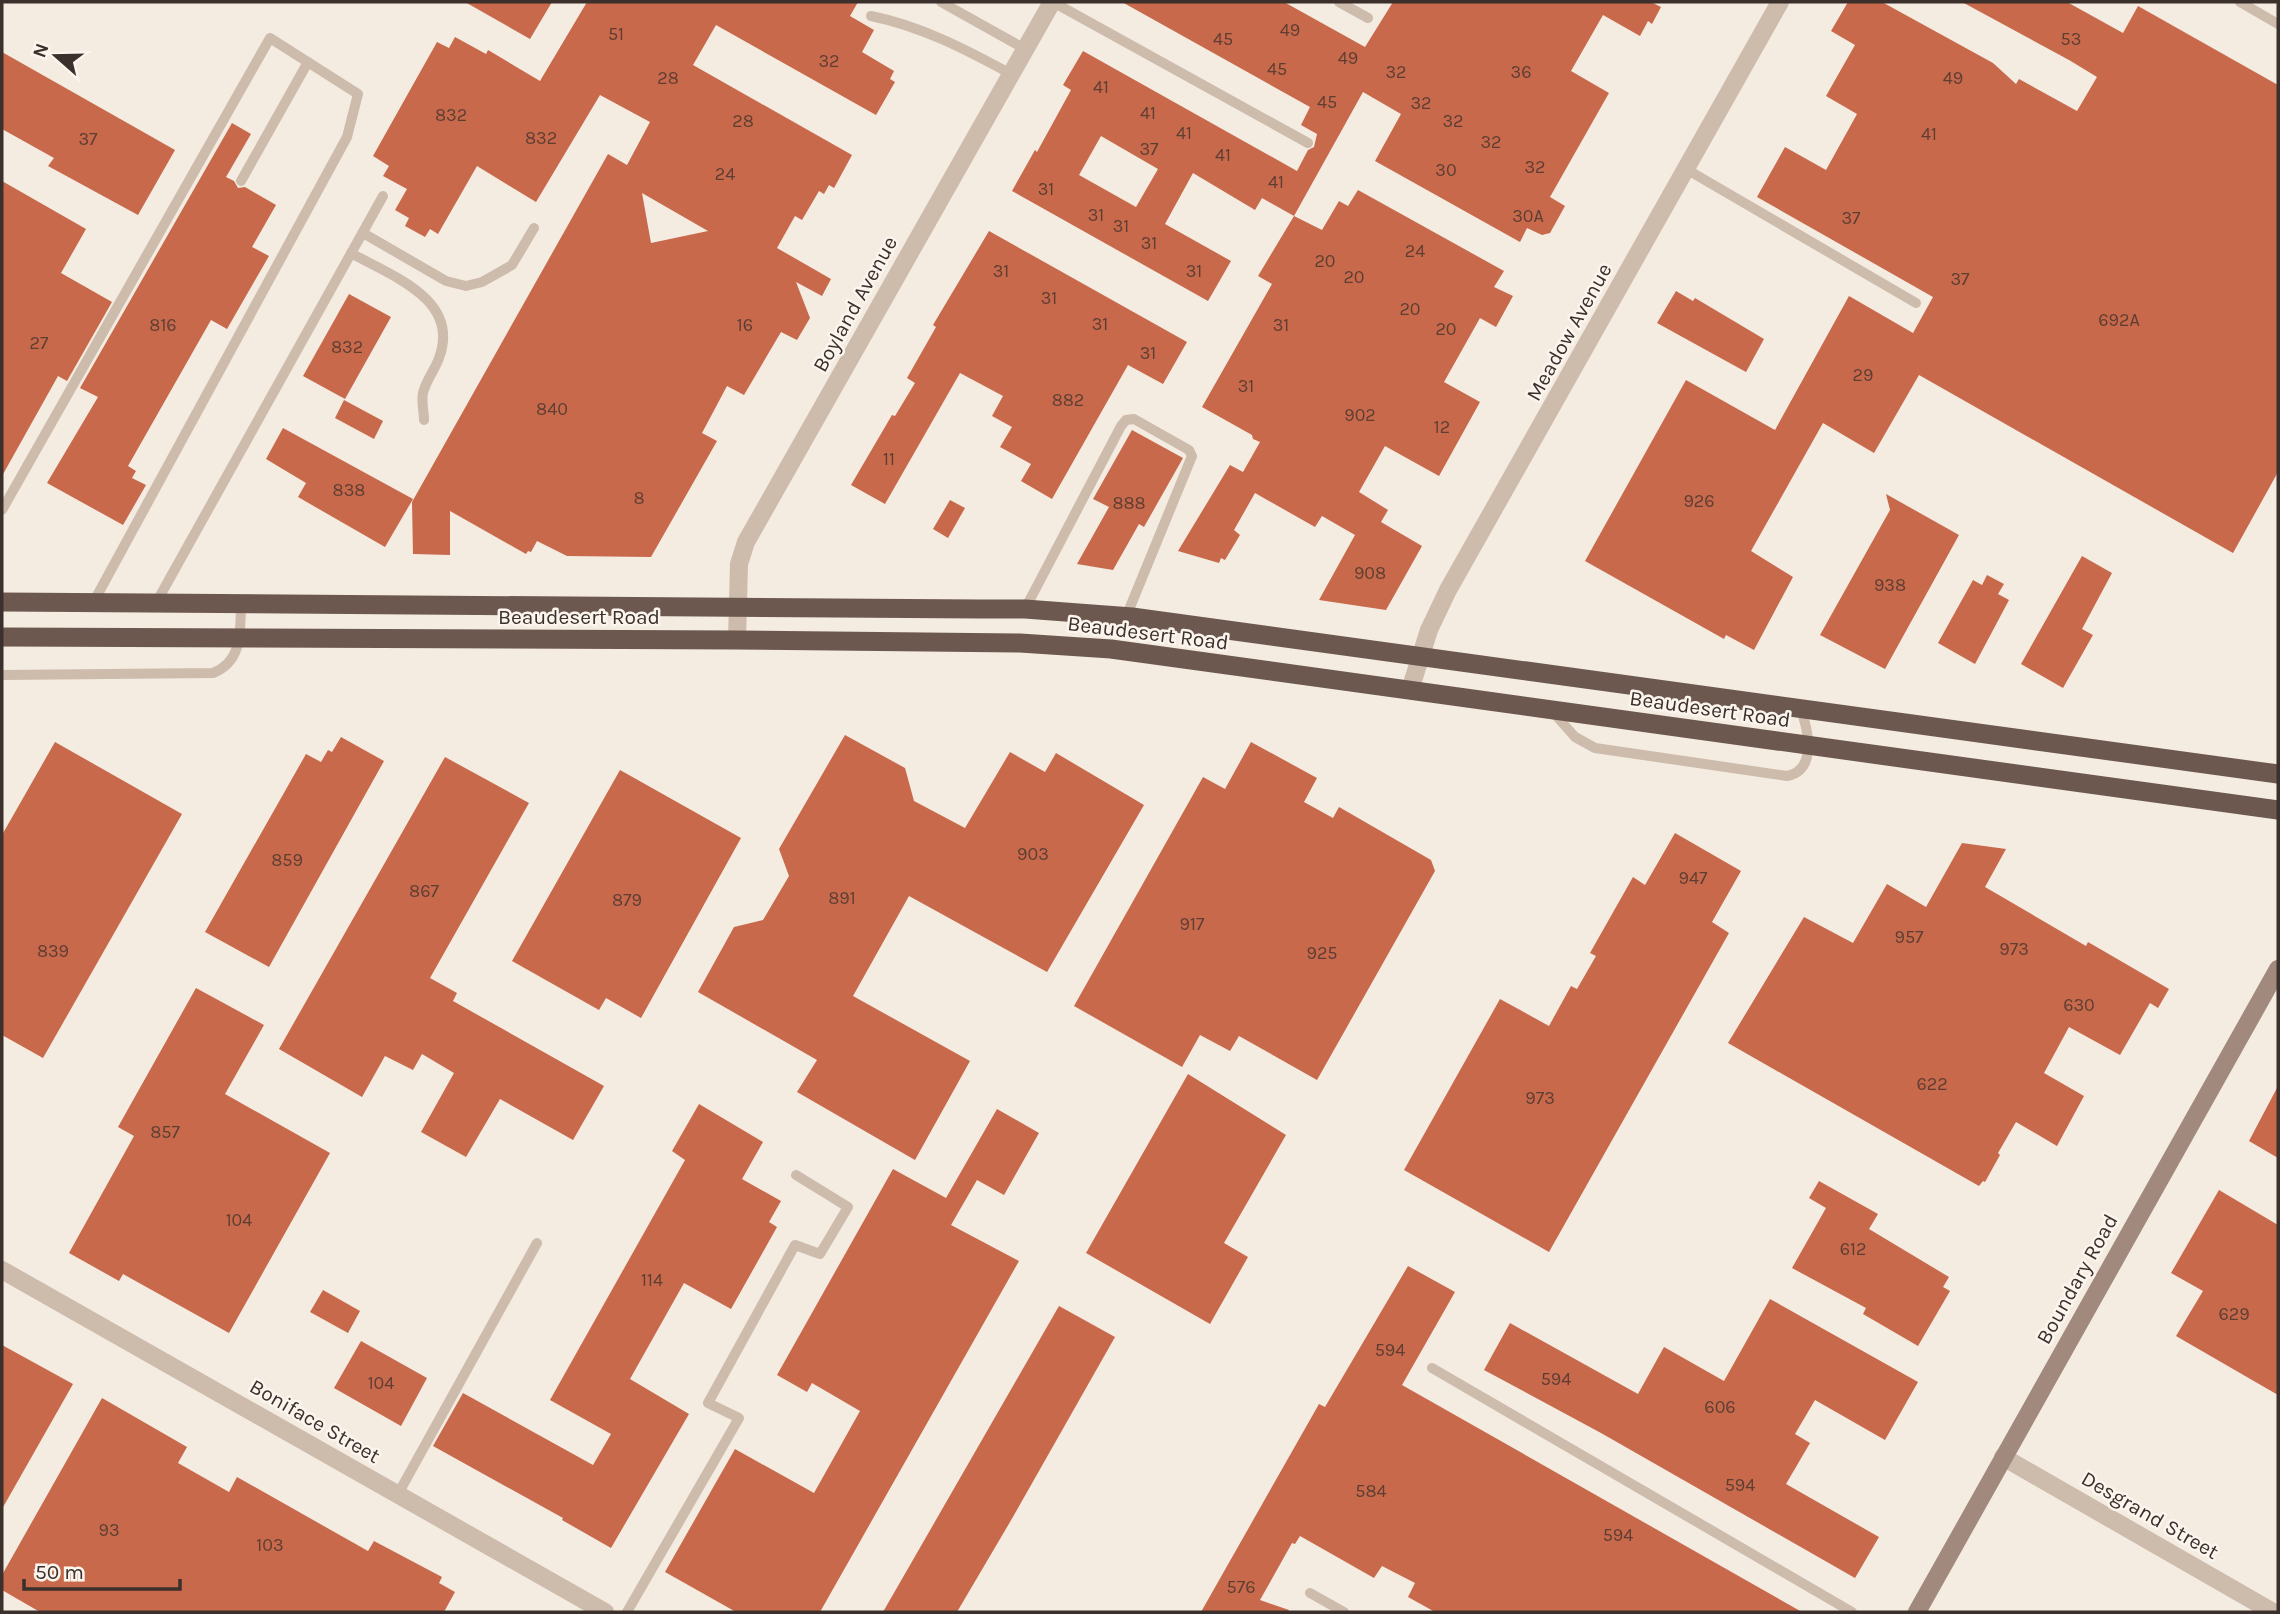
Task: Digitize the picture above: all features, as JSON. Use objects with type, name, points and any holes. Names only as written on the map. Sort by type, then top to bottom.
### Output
[{"type":"highway","name":"Beaudesert Road","points":[[2,602],[1025,609],[1126,617],[1420,655],[2278,774]]},
{"type":"highway","name":"Beaudesert Road","points":[[2,638],[737,640],[1020,643],[1085,647],[2273,809]]},
{"type":"highway","points":[[2273,809],[2278,827]]},
{"type":"main road","name":"Boundary Road","points":[[1917,1612],[2278,969]]},
{"type":"street","name":"Boyland Avenue","points":[[737,640],[739,564],[746,542],[1053,2]]},
{"type":"street","name":"Meadow Avenue","points":[[1410,690],[1429,630],[1448,590],[1780,2]]},
{"type":"street","name":"Boniface Street","points":[[2,1270],[605,1612]]},
{"type":"street","name":"Desgrand Street","points":[[2003,1457],[2273,1612]]},
{"type":"lane","points":[[941,2],[1025,49]]},
{"type":"lane","points":[[1053,2],[1308,143]]},
{"type":"lane","points":[[1339,2],[1368,18]]},
{"type":"lane","points":[[2240,2],[2278,24]]},
{"type":"lane","points":[[871,16],[894,21],[961,47],[1011,74]]},
{"type":"lane","points":[[2,510],[270,38],[358,94],[347,137],[93,603]]},
{"type":"lane","points":[[241,181],[308,62]]},
{"type":"lane","points":[[1686,169],[1916,303]]},
{"type":"lane","points":[[156,603],[383,197]]},
{"type":"lane","points":[[362,233],[446,281],[466,286],[482,282],[512,265],[534,228]]},
{"type":"lane","points":[[351,253],[422,293],[437,310],[444,332],[440,356],[422,394],[424,420]]},
{"type":"lane","points":[[1025,609],[1121,426],[1126,420],[1134,419],[1189,450],[1192,456],[1126,617]]},
{"type":"lane","points":[[2,675],[213,673],[228,665],[234,658],[240,638],[241,604]]},
{"type":"lane","points":[[1551,710],[1576,737],[1595,748],[1787,776],[1797,773],[1805,763],[1807,725],[1800,708]]},
{"type":"lane","points":[[627,1612],[739,1418],[708,1403],[795,1245],[820,1254],[848,1207],[796,1175]]},
{"type":"lane","points":[[398,1494],[537,1243]]},
{"type":"lane","points":[[1432,1368],[1852,1612]]},
{"type":"lane","points":[[1310,1593],[1344,1612]]},
{"type":"building","points":[[465,2],[552,2],[530,39]]},
{"type":"building","points":[[587,2],[858,2],[850,16],[874,30],[862,52],[894,71],[890,79],[895,82],[876,115],[716,25],[693,65],[852,155],[834,188],[829,185],[824,194],[819,191],[802,220],[795,216],[777,248],[831,279],[822,296],[796,282],[810,318],[797,340],[781,332],[744,395],[727,386],[702,433],[717,441],[651,557],[567,556],[537,541],[531,552],[526,554],[450,511],[450,555],[413,554],[412,502],[608,154],[627,165],[650,122],[600,95],[536,202],[477,166],[438,234],[430,229],[425,237],[405,226],[409,218],[395,210],[407,189],[383,176],[389,166],[373,156],[437,42],[449,48],[455,37],[486,54],[488,50],[540,81]],"holes":[[[642,193],[708,231],[651,243]]]},
{"type":"building","points":[[1122,2],[1284,2],[1365,47],[1393,2],[1651,2],[1661,7],[1652,24],[1648,21],[1640,36],[1603,15],[1571,71],[1609,93],[1550,197],[1565,206],[1550,233],[1542,235],[1527,228],[1520,242],[1375,161],[1401,114],[1363,92],[1294,216],[1262,198],[1255,210],[1193,173],[1165,224],[1231,261],[1208,301],[1012,191],[1071,90],[1063,85],[1083,51],[1297,171],[1308,150],[1314,147],[1317,134],[1301,125],[1310,107]],"holes":[[[1101,136],[1158,169],[1136,207],[1079,175]]]},
{"type":"building","points":[[1848,2],[1882,2],[1993,63],[2016,84],[2019,79],[2077,111],[2097,77],[1962,2],[2067,2],[2123,33],[2138,6],[2278,85],[2278,472],[2233,553],[1919,375],[1874,453],[1823,423],[1751,551],[1793,577],[1754,650],[1726,635],[1724,639],[1585,561],[1686,380],[1775,430],[1849,296],[1913,333],[1933,297],[1757,197],[1785,147],[1826,170],[1857,114],[1826,96],[1855,45],[1831,31]]},
{"type":"building","points":[[2,52],[175,150],[138,215],[48,166],[54,158],[2,129]]},
{"type":"building","points":[[232,123],[251,134],[226,177],[234,181],[238,188],[245,187],[276,205],[252,247],[269,256],[227,329],[211,320],[128,466],[136,471],[132,478],[146,485],[123,525],[47,483],[98,397],[80,388]]},
{"type":"building","points":[[2,181],[86,229],[61,273],[112,302],[67,381],[58,376],[2,476]]},
{"type":"building","points":[[1358,190],[1504,271],[1494,287],[1513,296],[1496,327],[1480,318],[1444,382],[1480,402],[1439,476],[1385,446],[1359,492],[1388,510],[1381,522],[1422,546],[1386,610],[1319,600],[1355,535],[1322,516],[1315,527],[1255,493],[1234,530],[1240,535],[1225,560],[1221,558],[1219,563],[1178,551],[1230,465],[1243,472],[1260,442],[1202,407],[1272,284],[1258,276],[1294,216],[1322,230],[1339,201],[1348,206]]},
{"type":"building","points":[[989,231],[1187,342],[1163,384],[1128,365],[1052,499],[1021,481],[1031,464],[1000,447],[1012,427],[992,416],[1003,396],[960,373],[885,504],[851,485],[892,415],[895,416],[915,383],[907,378],[936,327],[933,325]]},
{"type":"building","points":[[1676,291],[1693,301],[1695,298],[1764,339],[1746,372],[1657,323]]},
{"type":"building","points":[[349,294],[391,317],[345,399],[303,376]]},
{"type":"building","points":[[344,400],[383,421],[374,439],[335,418]]},
{"type":"building","points":[[283,428],[413,499],[385,547],[298,497],[306,483],[266,459]]},
{"type":"building","points":[[1132,430],[1183,458],[1144,527],[1139,524],[1113,570],[1077,564],[1109,507],[1093,499]]},
{"type":"building","points":[[1886,494],[1959,535],[1885,669],[1820,635],[1890,510]]},
{"type":"building","points":[[950,500],[965,508],[948,538],[933,529]]},
{"type":"building","points":[[2082,556],[2112,573],[2082,629],[2093,635],[2063,688],[2021,664]]},
{"type":"building","points":[[1987,575],[2004,584],[1998,594],[2009,600],[1975,664],[1938,643],[1973,580],[1982,585]]},
{"type":"building","points":[[845,735],[905,768],[914,801],[965,828],[1010,752],[1045,772],[1056,753],[1144,805],[1047,972],[909,896],[853,996],[970,1061],[915,1160],[797,1092],[817,1060],[698,992],[734,927],[763,920],[789,876],[779,849]]},
{"type":"building","points":[[341,737],[384,761],[269,967],[205,932],[306,754],[321,762],[328,750],[332,752]]},
{"type":"building","points":[[55,742],[182,814],[43,1058],[2,1035],[2,835]]},
{"type":"building","points":[[1251,742],[1317,778],[1304,802],[1333,818],[1339,807],[1431,860],[1435,871],[1317,1080],[1239,1036],[1230,1051],[1200,1035],[1182,1067],[1074,1006],[1203,777],[1225,789]]},
{"type":"building","points":[[445,757],[529,803],[430,978],[457,993],[453,1001],[604,1086],[573,1140],[500,1099],[466,1157],[421,1132],[454,1073],[422,1054],[413,1070],[385,1056],[362,1097],[279,1049]]},
{"type":"building","points":[[620,770],[741,838],[641,1018],[606,998],[599,1010],[512,961]]},
{"type":"building","points":[[1675,833],[1741,871],[1712,922],[1729,933],[1549,1252],[1404,1170],[1500,999],[1549,1026],[1571,986],[1577,989],[1596,956],[1590,953],[1633,877],[1645,885]]},
{"type":"building","points":[[1962,843],[2006,849],[1985,887],[2086,946],[2088,942],[2169,989],[2158,1008],[2150,1003],[2120,1055],[2069,1027],[2044,1073],[2084,1096],[2057,1146],[2016,1122],[1985,1182],[1979,1186],[1728,1043],[1804,917],[1853,943],[1887,884],[1926,907]]},
{"type":"building","points":[[196,988],[264,1025],[225,1094],[330,1153],[229,1333],[123,1274],[119,1281],[69,1253],[134,1136],[118,1127]]},
{"type":"building","points":[[1188,1074],[1286,1135],[1224,1243],[1248,1257],[1210,1324],[1086,1253]]},
{"type":"building","points":[[2278,1086],[2278,1158],[2249,1141]]},
{"type":"building","points":[[699,1104],[763,1142],[742,1179],[781,1201],[769,1222],[777,1227],[731,1309],[684,1283],[630,1379],[689,1414],[611,1548],[562,1520],[563,1518],[433,1446],[463,1393],[593,1465],[611,1434],[550,1400],[685,1160],[672,1151]]},
{"type":"building","points":[[997,1109],[1039,1133],[1004,1195],[977,1180],[951,1225],[1019,1261],[820,1612],[736,1612],[665,1572],[735,1449],[814,1493],[860,1411],[812,1383],[807,1392],[777,1375],[893,1169],[946,1198]]},
{"type":"building","points":[[1819,1181],[1878,1214],[1869,1229],[1949,1277],[1943,1287],[1950,1291],[1918,1346],[1863,1314],[1866,1308],[1792,1268],[1826,1208],[1809,1198]]},
{"type":"building","points":[[2219,1190],[2278,1225],[2278,1395],[2176,1336],[2203,1291],[2171,1273]]},
{"type":"building","points":[[1408,1266],[1455,1292],[1402,1385],[1802,1612],[1435,1612],[1408,1597],[1415,1583],[1382,1566],[1374,1578],[1300,1536],[1295,1544],[1292,1543],[1260,1600],[1289,1610],[1288,1612],[1201,1612],[1319,1404],[1325,1407]]},
{"type":"building","points":[[323,1290],[360,1311],[348,1333],[310,1312]]},
{"type":"building","points":[[1770,1299],[1918,1382],[1885,1440],[1815,1400],[1795,1434],[1810,1443],[1786,1484],[1879,1537],[1855,1578],[1601,1433],[1484,1370],[1510,1323],[1638,1394],[1664,1347],[1724,1381]]},
{"type":"building","points":[[1059,1306],[1115,1337],[1010,1522],[957,1612],[883,1612]]},
{"type":"building","points":[[361,1341],[427,1378],[401,1426],[334,1388]]},
{"type":"building","points":[[2,1345],[73,1384],[2,1509]]},
{"type":"building","points":[[102,1398],[187,1447],[178,1463],[229,1492],[237,1477],[368,1551],[374,1541],[442,1577],[439,1583],[455,1592],[444,1612],[40,1612],[2,1590],[2,1575]]}]
